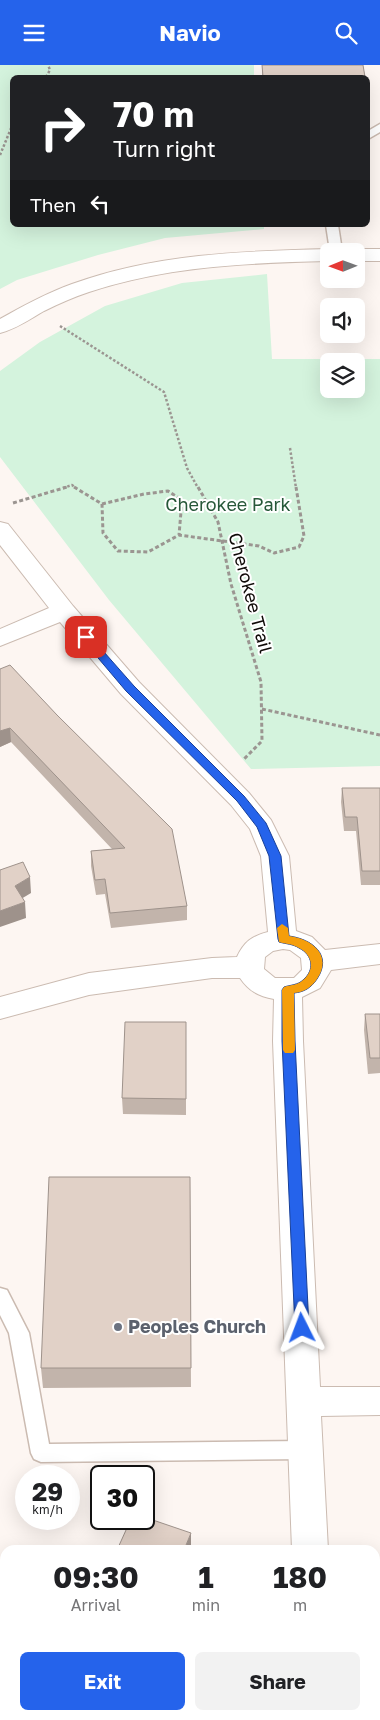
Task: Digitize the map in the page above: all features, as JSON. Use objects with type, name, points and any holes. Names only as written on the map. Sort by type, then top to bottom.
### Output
[{"type":"street","points":[[0,327],[30,308],[101,280],[192,261],[239,257],[320,255]]},
{"type":"street","points":[[365,255],[380,255]]},
{"type":"street","points":[[0,529],[64,611],[130,688],[218,777],[262,825],[275,856],[283,939]]},
{"type":"street","points":[[0,637],[64,611]]},
{"type":"street","points":[[283,939],[295,941],[306,946],[313,952],[317,961],[317,969],[308,983],[299,988],[288,990],[266,987],[257,982],[248,967],[248,958],[253,950],[272,940],[283,939]]},
{"type":"street","points":[[317,961],[380,954]]},
{"type":"street","points":[[0,1008],[89,983],[212,968],[248,967]]},
{"type":"street","points":[[288,990],[310,1545]]},
{"type":"street","points":[[305,1402],[380,1401]]},
{"type":"lane","points":[[370,135],[380,127]]},
{"type":"lane","points":[[332,227],[335,243]]},
{"type":"lane","points":[[0,1296],[19,1333],[41,1453],[307,1450]]},
{"type":"path","points":[[0,155],[10,131]]},
{"type":"path","name":"Cherokee Trail","points":[[58,325],[164,392],[187,468],[218,522],[231,584],[261,681],[262,709],[262,741],[238,765],[218,777]]},
{"type":"path","points":[[102,504],[103,533],[118,551],[148,552],[179,535],[259,546],[274,553],[299,547],[304,536],[290,448]]},
{"type":"path","points":[[8,505],[72,485],[102,504],[144,494],[168,491],[182,500],[179,535]]},
{"type":"path","points":[[262,709],[380,735]]},
{"type":"green space","points":[[0,65],[254,65],[254,75],[10,75],[10,227],[264,227],[264,229],[165,238],[98,255],[17,280],[0,289]]},
{"type":"green space","name":"Cherokee Park","points":[[267,274],[272,359],[320,359],[320,398],[365,398],[365,359],[380,359],[380,766],[251,769],[109,600],[0,457],[0,371],[40,342],[105,306],[182,283]]},
{"type":"building","points":[[262,65],[363,65],[365,75],[263,75]]},
{"type":"building","points":[[10,665],[57,715],[172,829],[187,906],[110,913],[105,879],[95,880],[91,851],[125,848],[10,728],[0,731],[0,669]]},
{"type":"building","points":[[342,788],[380,788],[380,871],[362,871],[357,817],[345,817]]},
{"type":"building","points":[[23,862],[30,877],[15,886],[25,902],[0,911],[0,870]]},
{"type":"building","points":[[365,1014],[380,1014],[380,1058],[370,1058]]},
{"type":"building","points":[[125,1022],[186,1022],[186,1099],[122,1098]]},
{"type":"building","name":"Peoples Church","points":[[49,1177],[190,1177],[191,1368],[41,1368]]},
{"type":"building","points":[[155,1521],[191,1533],[186,1545],[119,1545],[126,1530],[155,1530]]},
{"type":"slow traffic","points":[[282,928],[283,939],[295,941],[306,946],[313,952],[317,961],[314,977],[308,983],[299,988],[288,990],[289,1050]]},
{"type":"place","name":"Peoples Church","points":[[118,1327]]},
{"type":"route","points":[[86,637],[130,688],[240,799],[262,825],[275,856],[283,939],[295,941],[306,946],[313,952],[317,961],[314,977],[308,983],[299,988],[288,990],[288,1041],[302,1328]]}]
